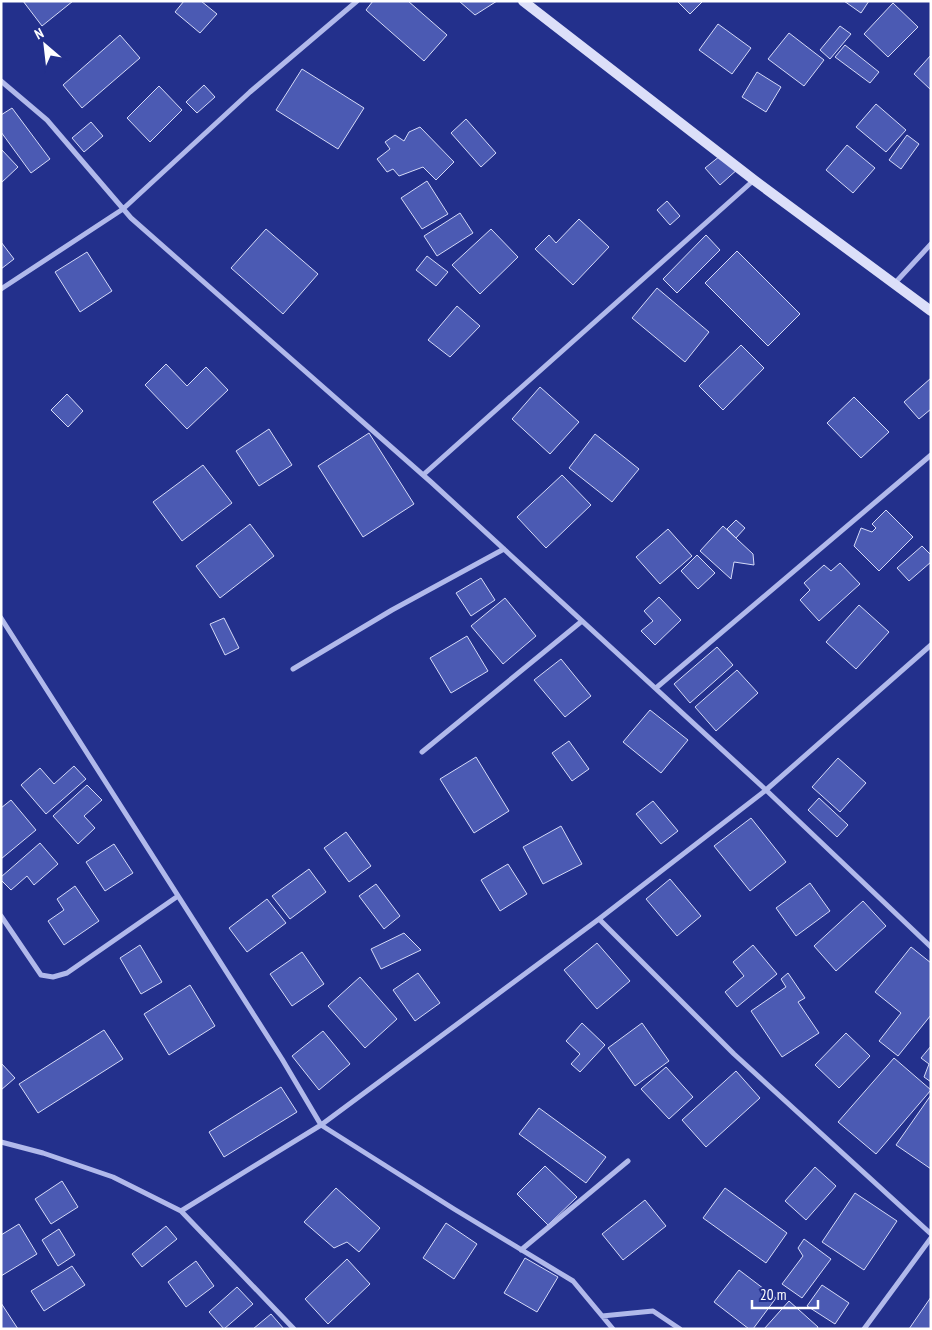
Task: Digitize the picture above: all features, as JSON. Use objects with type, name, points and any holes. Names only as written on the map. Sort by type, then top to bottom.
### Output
[{"type":"street","points":[[1,289],[124,209],[250,92],[357,1]]},
{"type":"street","points":[[523,1],[754,180],[931,311]]},
{"type":"street","points":[[1,81],[47,120],[131,218],[423,475],[766,790],[931,947]]},
{"type":"street","points":[[423,475],[754,180]]},
{"type":"street","points":[[895,283],[931,244]]},
{"type":"street","points":[[656,688],[931,455]]},
{"type":"street","points":[[293,669],[392,610],[504,549]]},
{"type":"street","points":[[1,618],[282,1059],[321,1125],[573,1281],[613,1329]]},
{"type":"street","points":[[422,752],[582,621]]},
{"type":"street","points":[[181,1211],[321,1125],[599,919],[766,790],[931,645]]},
{"type":"street","points":[[1,916],[41,975],[53,977],[67,973],[178,896]]},
{"type":"street","points":[[599,919],[734,1054],[931,1234]]},
{"type":"street","points":[[1,1142],[43,1153],[113,1178],[181,1211],[294,1329]]},
{"type":"street","points":[[521,1250],[628,1161]]},
{"type":"street","points":[[864,1329],[931,1238]]},
{"type":"street","points":[[602,1316],[653,1311],[680,1329]]},
{"type":"building","points":[[23,1],[73,1],[42,26]]},
{"type":"building","points":[[184,1],[201,1],[217,14],[200,33],[175,12]]},
{"type":"building","points":[[373,1],[408,1],[447,35],[424,61],[366,10]]},
{"type":"building","points":[[459,1],[497,1],[475,15]]},
{"type":"building","points":[[677,1],[703,1],[690,14]]},
{"type":"building","points":[[844,1],[869,1],[861,13]]},
{"type":"building","points":[[893,3],[918,27],[888,57],[864,34]]},
{"type":"building","points":[[718,24],[751,48],[732,74],[699,50]]},
{"type":"building","points":[[840,26],[851,34],[830,59],[820,50]]},
{"type":"building","points":[[789,33],[824,60],[804,86],[768,59]]},
{"type":"building","points":[[120,35],[140,58],[82,108],[63,85]]},
{"type":"building","points":[[845,45],[879,72],[870,83],[835,57]]},
{"type":"building","points":[[931,55],[931,90],[914,74]]},
{"type":"building","points":[[302,69],[364,108],[338,149],[276,110]]},
{"type":"building","points":[[757,72],[781,87],[766,112],[742,97]]},
{"type":"building","points":[[204,85],[215,97],[197,113],[186,102]]},
{"type":"building","points":[[159,86],[182,110],[150,142],[127,118]]},
{"type":"building","points":[[876,104],[906,130],[886,152],[856,127]]},
{"type":"building","points":[[12,108],[50,159],[31,173],[1,132],[1,115]]},
{"type":"building","points":[[466,119],[496,153],[481,167],[451,133]]},
{"type":"building","points":[[91,122],[103,136],[84,152],[72,138]]},
{"type":"building","points":[[420,127],[454,162],[436,180],[423,167],[399,176],[393,169],[387,172],[377,159],[390,149],[385,142],[395,135],[404,141],[409,132]]},
{"type":"building","points":[[907,135],[919,144],[901,169],[889,160]]},
{"type":"building","points":[[847,145],[875,168],[853,193],[826,170]]},
{"type":"building","points":[[1,149],[18,167],[1,183]]},
{"type":"building","points":[[725,152],[739,168],[720,185],[705,168]]},
{"type":"building","points":[[427,181],[448,214],[422,229],[401,198]]},
{"type":"building","points":[[667,201],[680,216],[670,225],[657,210]]},
{"type":"building","points":[[460,213],[473,233],[437,256],[424,236]]},
{"type":"building","points":[[579,219],[609,247],[573,285],[535,249],[549,235],[556,243]]},
{"type":"building","points":[[266,229],[318,274],[283,314],[231,268]]},
{"type":"building","points":[[491,229],[518,257],[480,294],[452,265]]},
{"type":"building","points":[[706,235],[720,250],[677,293],[663,279]]},
{"type":"building","points":[[1,242],[14,259],[1,269]]},
{"type":"building","points":[[737,251],[800,314],[768,346],[705,283]]},
{"type":"building","points":[[87,252],[112,291],[80,312],[55,272]]},
{"type":"building","points":[[427,256],[448,272],[436,286],[416,270]]},
{"type":"building","points":[[657,288],[709,332],[685,362],[632,318]]},
{"type":"building","points":[[457,306],[480,326],[450,357],[428,340]]},
{"type":"building","points":[[741,345],[764,368],[723,410],[699,386]]},
{"type":"building","points":[[166,364],[187,386],[206,367],[228,390],[187,429],[145,385]]},
{"type":"building","points":[[931,378],[931,409],[919,419],[904,402]]},
{"type":"building","points":[[540,387],[579,422],[550,454],[512,419]]},
{"type":"building","points":[[67,394],[83,411],[68,427],[51,410]]},
{"type":"building","points":[[854,397],[889,432],[861,458],[827,423]]},
{"type":"building","points":[[269,429],[292,465],[259,486],[236,451]]},
{"type":"building","points":[[369,433],[414,504],[363,537],[318,466]]},
{"type":"building","points":[[595,434],[639,469],[612,502],[569,468]]},
{"type":"building","points":[[203,465],[232,503],[182,541],[153,502]]},
{"type":"building","points":[[562,475],[591,505],[546,548],[517,517]]},
{"type":"building","points":[[886,510],[913,537],[879,571],[854,546],[861,528],[872,532],[876,528],[872,524]]},
{"type":"building","points":[[736,520],[745,528],[736,538],[727,529]]},
{"type":"building","points":[[250,524],[274,556],[220,598],[196,566]]},
{"type":"building","points":[[723,526],[753,554],[754,565],[734,562],[731,579],[700,551]]},
{"type":"building","points":[[668,529],[692,556],[660,584],[636,557]]},
{"type":"building","points":[[922,546],[931,555],[931,562],[909,581],[897,568]]},
{"type":"building","points":[[697,555],[715,573],[698,589],[681,571]]},
{"type":"building","points":[[840,563],[860,584],[819,621],[800,600],[810,590],[804,583],[824,565],[831,571]]},
{"type":"building","points":[[481,578],[495,600],[471,616],[456,593]]},
{"type":"building","points":[[659,597],[681,620],[655,645],[641,631],[653,621],[644,611]]},
{"type":"building","points":[[505,598],[536,636],[503,664],[471,626]]},
{"type":"building","points":[[859,605],[889,632],[856,669],[826,642]]},
{"type":"building","points":[[224,618],[239,648],[225,655],[210,624]]},
{"type":"building","points":[[467,636],[488,671],[451,693],[430,658]]},
{"type":"building","points":[[717,647],[733,665],[690,703],[674,684]]},
{"type":"building","points":[[561,659],[591,696],[565,717],[534,680]]},
{"type":"building","points":[[737,670],[758,693],[716,731],[695,707]]},
{"type":"building","points":[[650,710],[688,740],[661,773],[623,742]]},
{"type":"building","points":[[569,741],[589,769],[572,781],[552,753]]},
{"type":"building","points":[[476,757],[509,811],[474,833],[440,779]]},
{"type":"building","points":[[838,758],[866,783],[840,812],[812,787]]},
{"type":"building","points":[[74,766],[86,779],[46,814],[21,785],[40,768],[54,784]]},
{"type":"building","points":[[87,785],[102,800],[84,816],[95,828],[78,844],[53,816]]},
{"type":"building","points":[[819,798],[848,825],[837,837],[808,810]]},
{"type":"building","points":[[11,800],[36,830],[1,859],[1,808]]},
{"type":"building","points":[[653,801],[678,831],[661,844],[636,814]]},
{"type":"building","points":[[751,818],[786,862],[750,891],[714,846]]},
{"type":"building","points":[[561,826],[582,864],[543,884],[523,847]]},
{"type":"building","points":[[346,832],[371,866],[349,882],[324,848]]},
{"type":"building","points":[[40,843],[58,864],[34,885],[27,876],[11,890],[1,880],[1,877]]},
{"type":"building","points":[[114,844],[133,873],[105,891],[86,862]]},
{"type":"building","points":[[508,864],[527,894],[500,911],[481,880]]},
{"type":"building","points":[[309,869],[326,892],[290,919],[272,896]]},
{"type":"building","points":[[670,879],[701,916],[677,936],[646,899]]},
{"type":"building","points":[[810,883],[830,911],[796,936],[776,908]]},
{"type":"building","points":[[376,884],[400,916],[384,929],[359,896]]},
{"type":"building","points":[[75,886],[99,921],[64,945],[48,921],[64,910],[57,899]]},
{"type":"building","points":[[267,899],[286,923],[247,952],[229,928]]},
{"type":"building","points":[[863,901],[886,926],[836,971],[814,946]]},
{"type":"building","points":[[404,933],[421,950],[381,969],[371,949]]},
{"type":"building","points":[[597,943],[630,981],[597,1009],[564,970]]},
{"type":"building","points":[[140,945],[162,982],[141,994],[120,958]]},
{"type":"building","points":[[753,945],[777,974],[737,1007],[725,992],[744,976],[733,962]]},
{"type":"building","points":[[911,947],[931,963],[931,1015],[898,1056],[879,1041],[901,1013],[875,992]]},
{"type":"building","points":[[302,952],[324,984],[292,1006],[270,974]]},
{"type":"building","points":[[418,973],[440,1003],[415,1021],[393,990]]},
{"type":"building","points":[[788,973],[805,998],[798,1002],[819,1033],[782,1057],[751,1011],[786,987],[781,979]]},
{"type":"building","points":[[360,977],[397,1019],[365,1048],[328,1006]]},
{"type":"building","points":[[190,985],[215,1026],[169,1055],[144,1014]]},
{"type":"building","points":[[582,1023],[605,1045],[580,1072],[571,1064],[580,1054],[566,1041]]},
{"type":"building","points":[[642,1023],[669,1061],[635,1086],[608,1048]]},
{"type":"building","points":[[104,1030],[123,1059],[38,1113],[19,1084]]},
{"type":"building","points":[[323,1031],[350,1064],[319,1090],[292,1056]]},
{"type":"building","points":[[846,1033],[870,1056],[839,1088],[815,1065]]},
{"type":"building","points":[[931,1046],[931,1082],[924,1077],[929,1064],[921,1058]]},
{"type":"building","points":[[894,1058],[931,1090],[876,1154],[838,1122]]},
{"type":"building","points":[[1,1063],[15,1078],[1,1090]]},
{"type":"building","points":[[666,1067],[693,1097],[669,1119],[641,1089]]},
{"type":"building","points":[[736,1071],[760,1098],[706,1147],[682,1120]]},
{"type":"building","points":[[281,1087],[297,1112],[224,1157],[209,1132]]},
{"type":"building","points":[[931,1095],[931,1169],[896,1145]]},
{"type":"building","points":[[539,1108],[606,1157],[586,1183],[519,1134]]},
{"type":"building","points":[[545,1166],[577,1197],[548,1225],[517,1194]]},
{"type":"building","points":[[815,1167],[836,1186],[806,1220],[785,1201]]},
{"type":"building","points":[[62,1181],[78,1207],[51,1224],[35,1199]]},
{"type":"building","points":[[336,1188],[380,1228],[359,1252],[347,1242],[334,1248],[304,1222]]},
{"type":"building","points":[[725,1188],[787,1233],[766,1263],[703,1218]]},
{"type":"building","points":[[855,1193],[897,1221],[864,1270],[822,1242]]},
{"type":"building","points":[[645,1200],[666,1226],[623,1260],[602,1234]]},
{"type":"building","points":[[446,1223],[477,1244],[454,1279],[423,1258]]},
{"type":"building","points":[[19,1224],[37,1254],[1,1276],[1,1235]]},
{"type":"building","points":[[166,1226],[177,1239],[142,1267],[132,1254]]},
{"type":"building","points":[[59,1229],[75,1255],[58,1266],[42,1240]]},
{"type":"building","points":[[804,1239],[831,1259],[802,1298],[782,1284],[803,1256],[798,1248]]},
{"type":"building","points":[[525,1258],[558,1277],[537,1312],[504,1293]]},
{"type":"building","points":[[347,1259],[370,1284],[328,1324],[305,1299]]},
{"type":"building","points":[[196,1261],[214,1286],[186,1307],[168,1282]]},
{"type":"building","points":[[72,1266],[85,1285],[44,1311],[31,1291]]},
{"type":"building","points":[[739,1270],[776,1298],[753,1329],[749,1329],[714,1302]]},
{"type":"building","points":[[822,1285],[849,1303],[835,1324],[807,1306]]},
{"type":"building","points":[[237,1287],[253,1304],[224,1329],[209,1312]]},
{"type":"building","points":[[931,1297],[931,1329],[909,1329]]},
{"type":"building","points":[[789,1301],[818,1327],[817,1329],[764,1329]]},
{"type":"building","points":[[1,1303],[18,1329],[1,1329]]},
{"type":"building","points":[[271,1314],[284,1329],[253,1329]]}]
